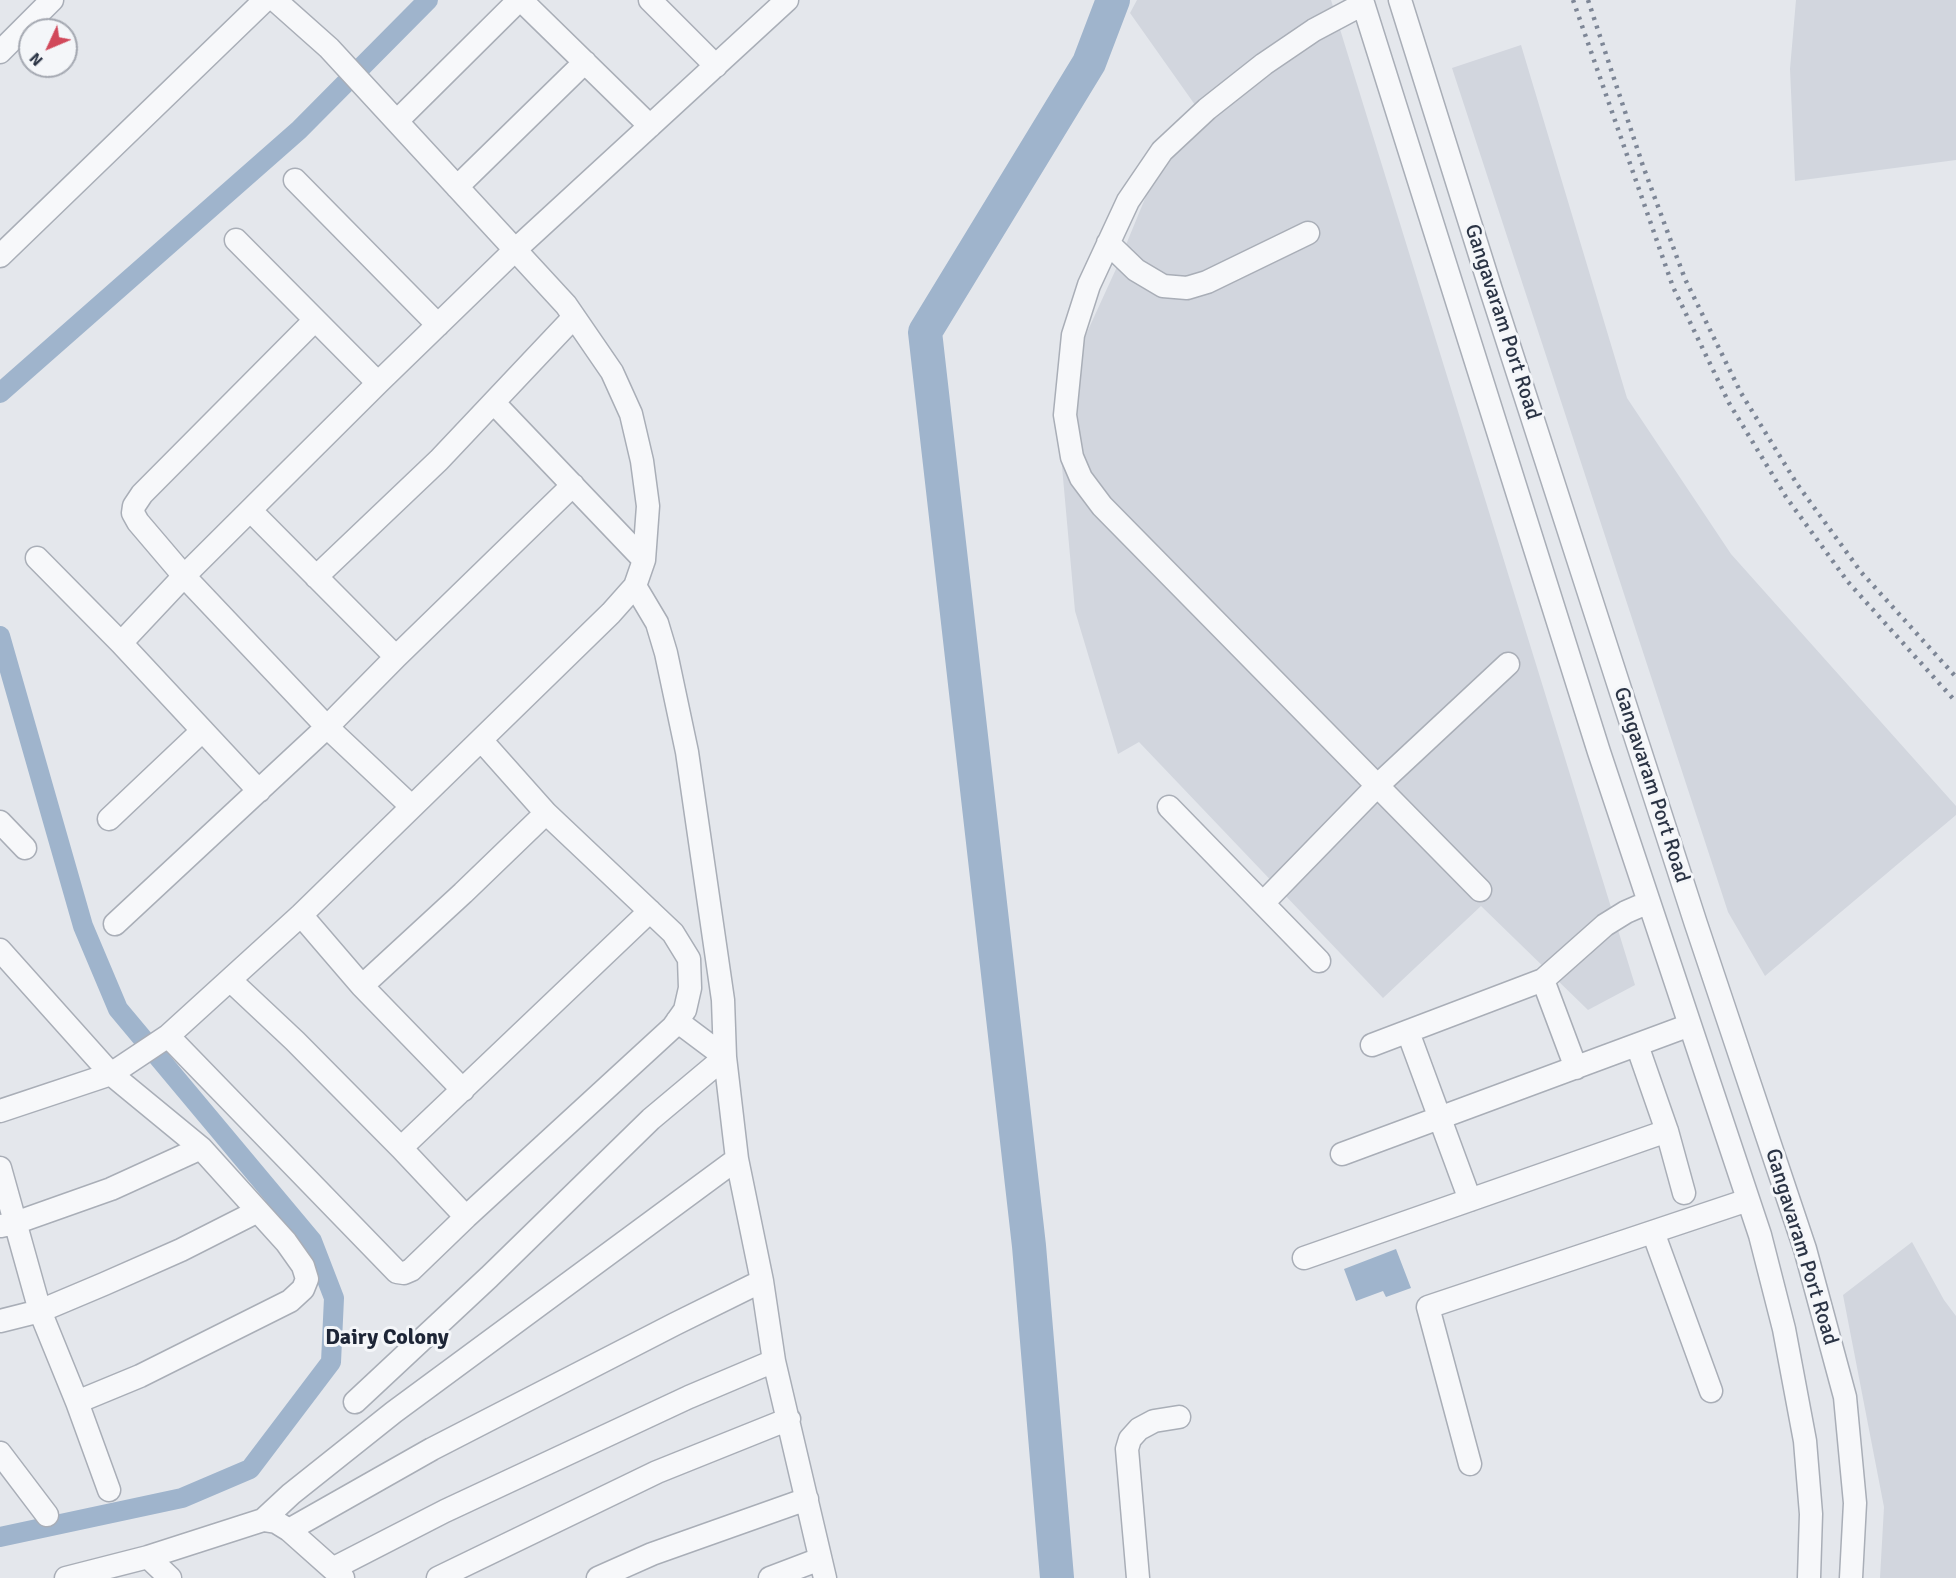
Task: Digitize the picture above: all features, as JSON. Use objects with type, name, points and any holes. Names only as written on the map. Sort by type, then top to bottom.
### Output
[{"type":"street","points":[[0,52],[52,0]]},
{"type":"street","points":[[0,256],[266,0]]},
{"type":"street","points":[[0,1111],[111,1074],[168,1036],[301,915],[611,613],[635,586],[644,560],[648,506],[642,461],[631,414],[612,372],[566,305],[329,48],[274,0]]},
{"type":"street","points":[[397,121],[520,0],[651,126]]},
{"type":"street","points":[[650,0],[716,66]]},
{"type":"street","name":"Gangavaram Port Road","points":[[1400,0],[1663,822],[1805,1249],[1845,1397],[1855,1503],[1851,1578]]},
{"type":"street","points":[[1363,2],[1314,30],[1264,64],[1207,109],[1162,151],[1128,201],[1089,285],[1073,335],[1065,415],[1071,457],[1081,478],[1102,506],[1480,890]]},
{"type":"street","name":"Gangavaram Port Road","points":[[1363,2],[1599,752],[1760,1235],[1784,1329],[1805,1442],[1811,1514],[1809,1578]]},
{"type":"street","points":[[121,643],[184,576],[378,383],[515,250],[716,66],[777,4]]},
{"type":"street","points":[[457,187],[585,62]]},
{"type":"street","points":[[295,180],[438,325]]},
{"type":"street","points":[[1108,243],[1136,270],[1163,286],[1187,288],[1207,282],[1308,233]]},
{"type":"street","points":[[236,240],[378,383]]},
{"type":"street","points":[[316,577],[439,460],[574,317]]},
{"type":"street","points":[[315,320],[142,494],[134,506],[134,513],[138,522],[184,576],[327,727],[411,806]]},
{"type":"street","points":[[494,403],[644,560]]},
{"type":"street","points":[[115,924],[327,727],[573,485]]},
{"type":"street","points":[[251,511],[396,657]]},
{"type":"street","points":[[37,558],[121,643],[259,791]]},
{"type":"street","points":[[635,586],[657,623],[666,653],[687,752],[723,1000],[725,1057],[737,1159],[762,1281],[774,1361],[822,1569],[770,1578]]},
{"type":"street","points":[[1263,903],[1377,786],[1508,664]]},
{"type":"street","points":[[109,819],[202,730]]},
{"type":"street","points":[[168,1036],[397,1272],[404,1273],[411,1270],[677,1021],[685,1010],[690,988],[689,959],[674,933],[546,813],[481,740]]},
{"type":"street","points":[[1169,807],[1319,961]]},
{"type":"street","points":[[362,986],[546,813]]},
{"type":"street","points":[[0,822],[25,848]]},
{"type":"street","points":[[1372,1045],[1543,980],[1605,925],[1649,902]]},
{"type":"street","points":[[401,1148],[650,911]]},
{"type":"street","points":[[301,915],[362,986],[463,1090]]},
{"type":"street","points":[[0,950],[111,1074],[201,1148],[286,1242],[303,1266],[307,1279],[303,1289],[290,1301],[140,1376],[78,1402]]},
{"type":"street","points":[[230,980],[295,1041],[466,1217]]},
{"type":"street","points":[[1543,980],[1575,1068]]},
{"type":"street","points":[[677,1021],[725,1057]]},
{"type":"street","points":[[1342,1154],[1690,1025]]},
{"type":"street","points":[[1408,1032],[1470,1200]]},
{"type":"street","points":[[1637,1045],[1667,1131],[1684,1193]]},
{"type":"street","points":[[356,1402],[489,1277],[651,1119],[725,1057]]},
{"type":"street","points":[[1304,1258],[1667,1131]]},
{"type":"street","points":[[8,1225],[111,1189],[201,1148]]},
{"type":"street","points":[[66,1578],[148,1557],[263,1520],[291,1494],[394,1412],[737,1159]]},
{"type":"street","points":[[0,1168],[8,1225],[40,1311],[78,1402],[109,1490]]},
{"type":"street","points":[[1470,1464],[1428,1307],[1748,1200]]},
{"type":"street","points":[[0,1321],[40,1311],[181,1250],[258,1211]]},
{"type":"street","points":[[1653,1232],[1711,1391]]},
{"type":"street","points":[[289,1530],[432,1449],[762,1281]]},
{"type":"street","points":[[263,1520],[276,1522],[289,1530],[339,1573],[445,1511],[689,1396],[774,1361]]},
{"type":"street","points":[[1138,1578],[1127,1449],[1130,1439],[1139,1429],[1154,1421],[1179,1417]]},
{"type":"street","points":[[438,1578],[657,1472],[789,1419]]},
{"type":"street","points":[[0,1452],[47,1515]]},
{"type":"street","points":[[598,1578],[652,1554],[807,1499]]},
{"type":"street","points":[[148,1557],[170,1578]]},
{"type":"shaded area","points":[[1137,0],[1331,0],[1635,985],[1588,1010],[1481,906],[1383,998],[1139,742],[1118,754],[1075,611],[1056,400],[1116,269],[1160,162],[1205,119],[1130,13]]},
{"type":"shaded area","points":[[1796,0],[1956,0],[1956,160],[1795,181],[1790,69]]},
{"type":"shaded area","points":[[1521,45],[1627,398],[1731,554],[1956,806],[1956,815],[1765,976],[1728,912],[1452,68]]},
{"type":"shaded area","points":[[1912,1242],[1944,1300],[1956,1316],[1956,1578],[1880,1578],[1884,1507],[1843,1295]]},
{"type":"water","points":[[1396,1249],[1411,1288],[1386,1297],[1383,1291],[1356,1301],[1344,1269]]},
{"type":"waterway","points":[[0,393],[299,130],[428,0]]},
{"type":"waterway","points":[[1057,1578],[1029,1246],[925,332],[1089,63],[1113,0]]},
{"type":"waterway","points":[[0,636],[83,926],[118,1009],[312,1241],[334,1298],[331,1362],[250,1469],[182,1498],[0,1537]]},
{"type":"railway","points":[[1573,0],[1673,287],[1729,403],[1786,497],[1848,582],[1956,702]]},
{"type":"railway","points":[[1588,0],[1643,166],[1685,279],[1741,393],[1797,484],[1861,572],[1956,677]]},
{"type":"district","name":"Dairy Colony","points":[[387,1338]]}]
